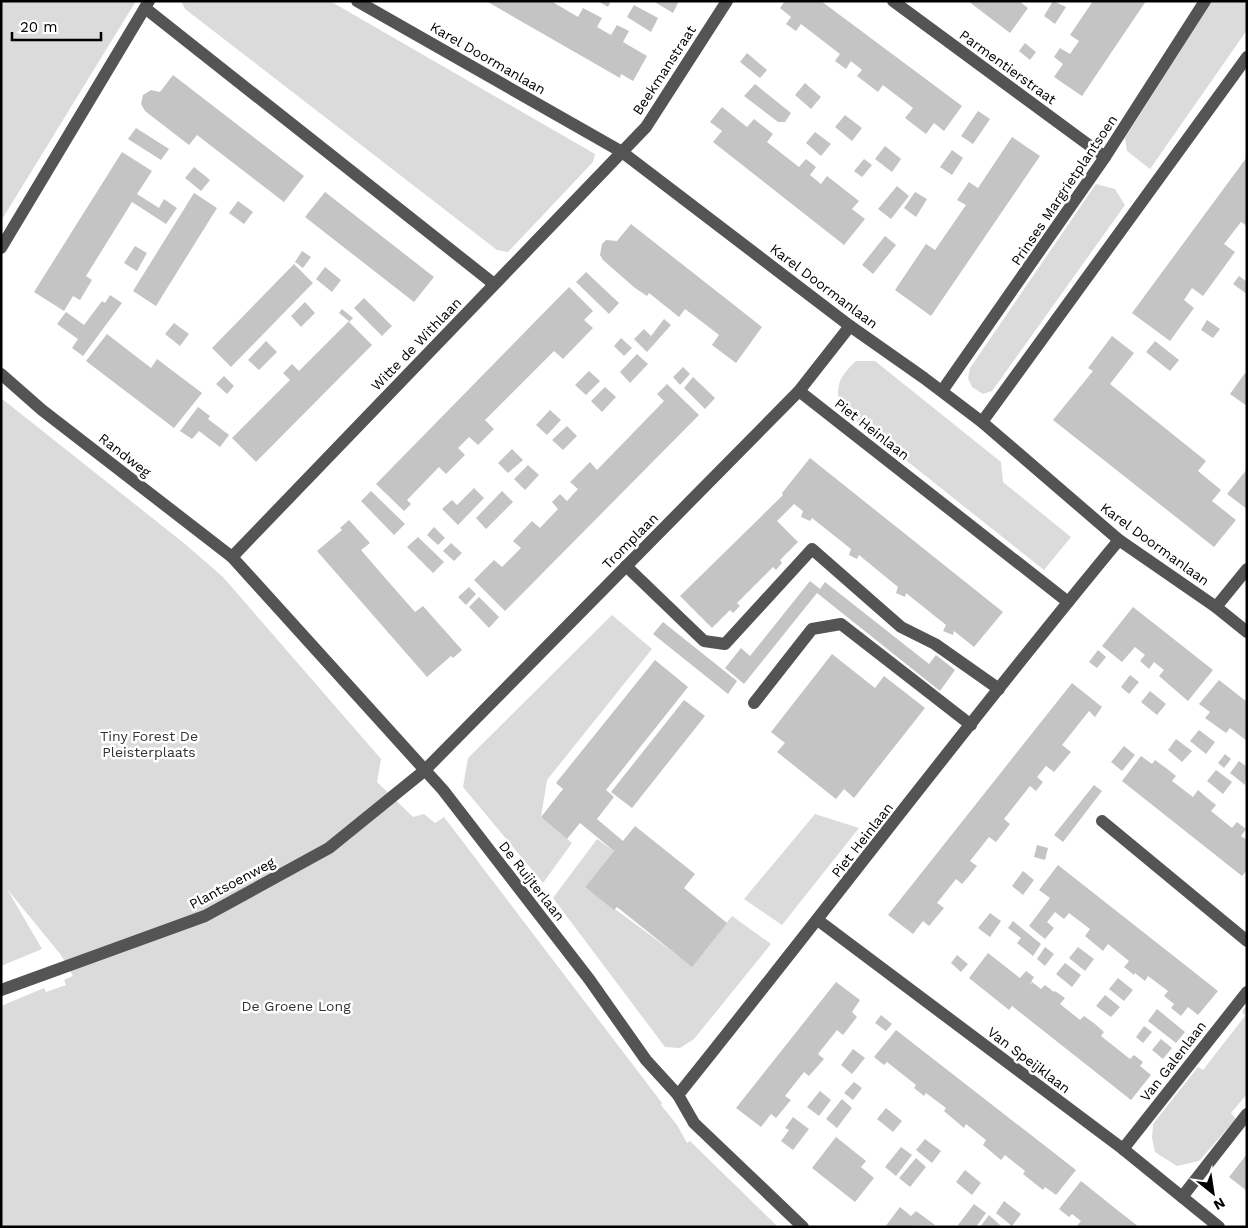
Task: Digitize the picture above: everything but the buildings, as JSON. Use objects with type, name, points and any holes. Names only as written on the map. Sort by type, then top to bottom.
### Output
[{"type":"street","name":"Karel Doormanlaan","points":[[357,1],[622,152],[850,326],[942,391],[982,422],[1119,540],[1216,607],[1247,632]]},
{"type":"street","name":"Beekmanstraat","points":[[622,152],[646,127],[727,1]]},
{"type":"street","name":"Parmentierstraat","points":[[893,1],[1105,157]]},
{"type":"street","name":"Prinses Margrietplantsoen","points":[[942,391],[1105,157],[1205,1]]},
{"type":"street","points":[[1,248],[147,5],[494,284]]},
{"type":"street","points":[[982,422],[1247,57]]},
{"type":"street","name":"Witte de Withlaan","points":[[232,557],[622,152]]},
{"type":"street","name":"Tromplaan","points":[[424,771],[800,391],[850,326]]},
{"type":"street","name":"Randweg","points":[[1,374],[42,410],[232,557]]},
{"type":"street","name":"Piet Heinlaan","points":[[800,391],[1068,602]]},
{"type":"street","name":"Piet Heinlaan","points":[[678,1095],[1119,540]]},
{"type":"street","points":[[626,566],[704,641],[724,644],[812,549],[902,627],[935,644],[999,689]]},
{"type":"street","name":"De Ruijterlaan","points":[[232,557],[443,790],[589,979],[646,1060],[678,1095],[694,1123],[803,1227]]},
{"type":"street","points":[[1216,607],[1247,569]]},
{"type":"street","points":[[754,703],[812,629],[841,624],[971,726]]},
{"type":"street","name":"Plantsoenweg","points":[[1,990],[205,916],[329,848],[424,771]]},
{"type":"street","points":[[1102,821],[1247,941]]},
{"type":"street","name":"Van Speijklaan","points":[[818,921],[1123,1149],[1219,1227]]},
{"type":"street","name":"Van Galenlaan","points":[[1123,1149],[1247,992]]},
{"type":"street","points":[[1182,1197],[1247,1114]]},
{"type":"green space","points":[[1,1],[136,1],[1,221]]},
{"type":"green space","points":[[181,1],[330,1],[595,154],[593,162],[508,252],[497,250],[185,9]]},
{"type":"green space","points":[[1212,1],[1247,1],[1247,30],[1150,169],[1127,151],[1125,138]]},
{"type":"green space","points":[[1096,184],[1115,189],[1125,205],[992,391],[983,394],[972,387],[968,378],[970,368]]},
{"type":"green space","points":[[856,361],[875,361],[1001,462],[1003,482],[1071,537],[1044,570],[839,407],[838,392],[840,381]]},
{"type":"green space","name":"De Groene Long","points":[[1,398],[185,544],[223,577],[381,759],[377,782],[413,817],[424,814],[435,823],[444,817],[662,1103],[661,1105],[677,1125],[687,1143],[690,1141],[778,1227],[1,1227],[1,1006],[44,988],[46,992],[66,985],[64,980],[73,976],[61,955],[7,889],[42,949],[1,966]]},
{"type":"green space","points":[[612,615],[652,649],[547,780],[541,817],[572,843],[543,883],[463,787],[468,758]]},
{"type":"green space","points":[[815,814],[859,828],[782,925],[744,899]]},
{"type":"green space","points":[[597,839],[614,851],[585,887],[692,966],[732,916],[771,944],[694,1039],[680,1048],[665,1047],[553,898]]},
{"type":"green space","points":[[1247,1006],[1247,1094],[1231,1113],[1236,1119],[1199,1161],[1177,1166],[1155,1152],[1152,1138],[1153,1124],[1198,1067],[1203,1070],[1245,1016],[1242,1011]]},
{"type":"park label","name":"Tiny Forest De Pleisterplaats","points":[[149,744]]}]
